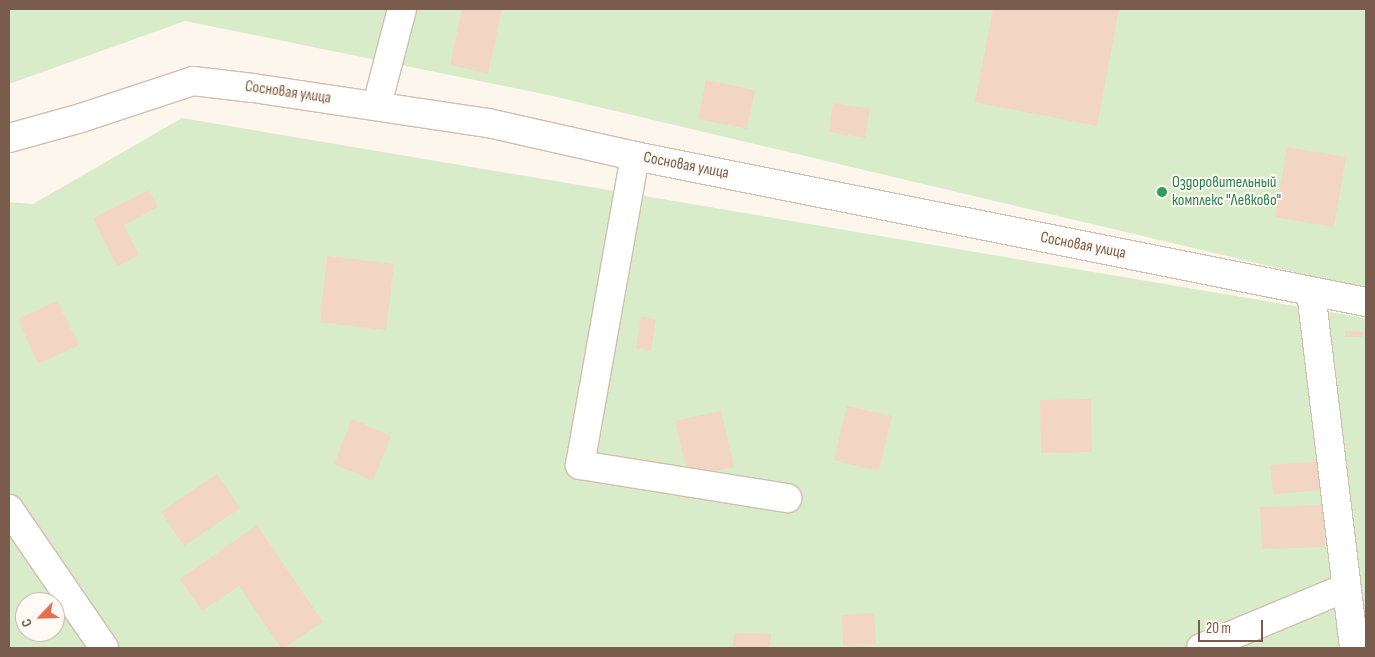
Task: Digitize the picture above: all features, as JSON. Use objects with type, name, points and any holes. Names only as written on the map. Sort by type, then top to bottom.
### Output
[{"type":"street","points":[[377,105],[402,9]]},
{"type":"street","name":"Сосновая улица","points":[[9,138],[81,118],[193,81],[377,105],[488,123],[634,156],[1366,302]]},
{"type":"street","points":[[634,156],[580,465],[788,498]]},
{"type":"street","points":[[1311,292],[1345,588],[1354,648]]},
{"type":"street","points":[[9,509],[104,648]]},
{"type":"street","points":[[1200,648],[1345,588]]},
{"type":"green space","name":"Оздоровительный комплекс \"Левково\"","points":[[9,9],[1366,9],[1366,289],[548,95],[185,21],[9,84]]},
{"type":"green space","points":[[182,118],[1366,318],[1366,648],[9,648],[9,202],[33,204]]},
{"type":"building","points":[[462,9],[502,9],[488,73],[450,65]]},
{"type":"building","points":[[993,9],[1119,9],[1097,126],[975,102]]},
{"type":"building","points":[[706,80],[755,90],[747,129],[698,119]]},
{"type":"building","points":[[833,103],[870,109],[865,138],[829,132]]},
{"type":"building","points":[[1287,147],[1346,157],[1334,227],[1275,217]]},
{"type":"building","points":[[149,190],[158,207],[124,225],[139,255],[117,266],[93,218]]},
{"type":"building","points":[[327,256],[394,264],[386,330],[320,322]]},
{"type":"building","points":[[57,301],[79,345],[38,364],[18,319]]},
{"type":"building","points":[[641,317],[656,319],[651,351],[636,348]]},
{"type":"building","points":[[1345,331],[1363,332],[1363,337],[1345,337]]},
{"type":"building","points":[[1091,399],[1092,452],[1041,453],[1040,400]]},
{"type":"building","points":[[847,406],[892,416],[879,471],[834,460]]},
{"type":"building","points":[[721,411],[734,467],[688,477],[675,421]]},
{"type":"building","points":[[352,419],[391,436],[373,481],[334,464]]},
{"type":"building","points":[[1323,461],[1326,490],[1273,494],[1270,465]]},
{"type":"building","points":[[217,474],[240,508],[184,546],[161,512]]},
{"type":"building","points":[[1323,505],[1325,547],[1262,549],[1260,507]]},
{"type":"building","points":[[257,525],[323,622],[284,648],[281,648],[239,586],[202,611],[180,579]]},
{"type":"building","points":[[874,613],[876,644],[843,646],[842,615]]},
{"type":"building","points":[[734,633],[771,634],[770,648],[733,648]]},
{"type":"place","name":"Оздоровительный комплекс \"Левково\"","points":[[1162,192]]}]
